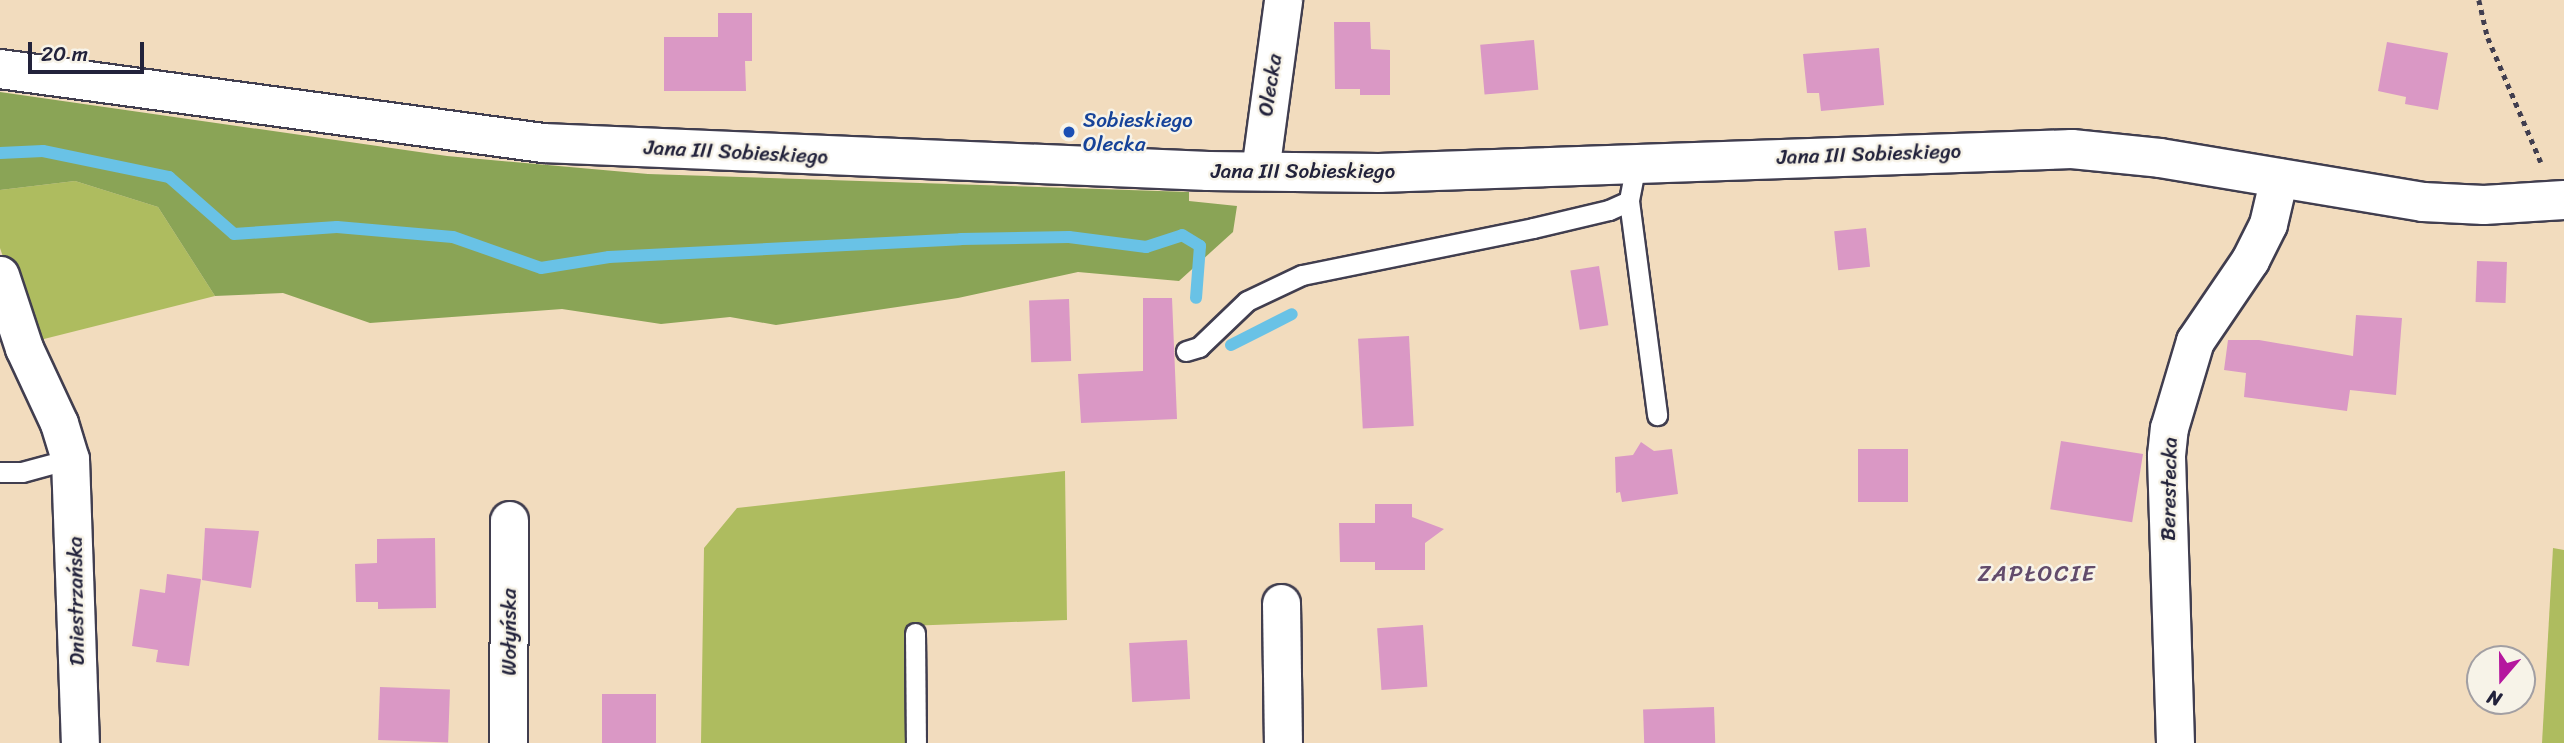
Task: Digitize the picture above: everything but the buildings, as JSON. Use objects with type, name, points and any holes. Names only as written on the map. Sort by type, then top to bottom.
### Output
[{"type":"street","name":"Olecka","points":[[1260,171],[1283,0]]},
{"type":"street","name":"Jana III Sobieskiego","points":[[0,69],[543,143],[1260,171],[1378,173],[2072,149],[2160,158],[2423,202],[2484,205],[2564,200]]},
{"type":"street","name":"Berestecka","points":[[2175,743],[2166,455],[2169,428],[2195,341],[2250,261],[2268,224],[2279,177]]},
{"type":"street","name":"Dniestrzańska","points":[[0,275],[24,348],[59,423],[70,459],[80,743]]},
{"type":"street","name":"Wołyńska","points":[[508,743],[509,520]]},
{"type":"street","points":[[1281,603],[1283,743]]},
{"type":"lane","points":[[1636,163],[1629,201],[1657,415]]},
{"type":"lane","points":[[1186,351],[1199,346],[1247,301],[1302,275],[1546,225],[1609,210],[1629,201]]},
{"type":"lane","points":[[0,472],[22,472],[70,459]]},
{"type":"lane","points":[[915,632],[916,743]]},
{"type":"path","points":[[2479,0],[2488,38],[2542,166]]},
{"type":"green space","points":[[0,92],[447,156],[648,174],[1189,192],[1189,201],[1237,206],[1233,232],[1179,281],[1078,272],[958,298],[776,325],[730,317],[661,324],[562,309],[370,323],[283,293],[215,296],[158,207],[75,181],[0,190]]},
{"type":"green space","points":[[75,181],[158,207],[215,296],[32,342],[0,248],[0,190]]},
{"type":"green space","points":[[1065,471],[1067,620],[907,626],[908,743],[701,743],[704,548],[737,508]]},
{"type":"green space","points":[[2553,548],[2564,550],[2564,743],[2542,743]]},
{"type":"waterway","points":[[0,153],[43,151],[169,177],[234,234],[337,227],[453,237],[541,268],[609,257],[961,239],[1069,237],[1146,247],[1182,235],[1200,246],[1196,298]]},
{"type":"waterway","points":[[1231,345],[1292,314]]},
{"type":"place","name":"Sobieskiego Olecka","points":[[1069,132]]},
{"type":"district","name":"ZAPŁOCIE","points":[[2037,574]]}]
